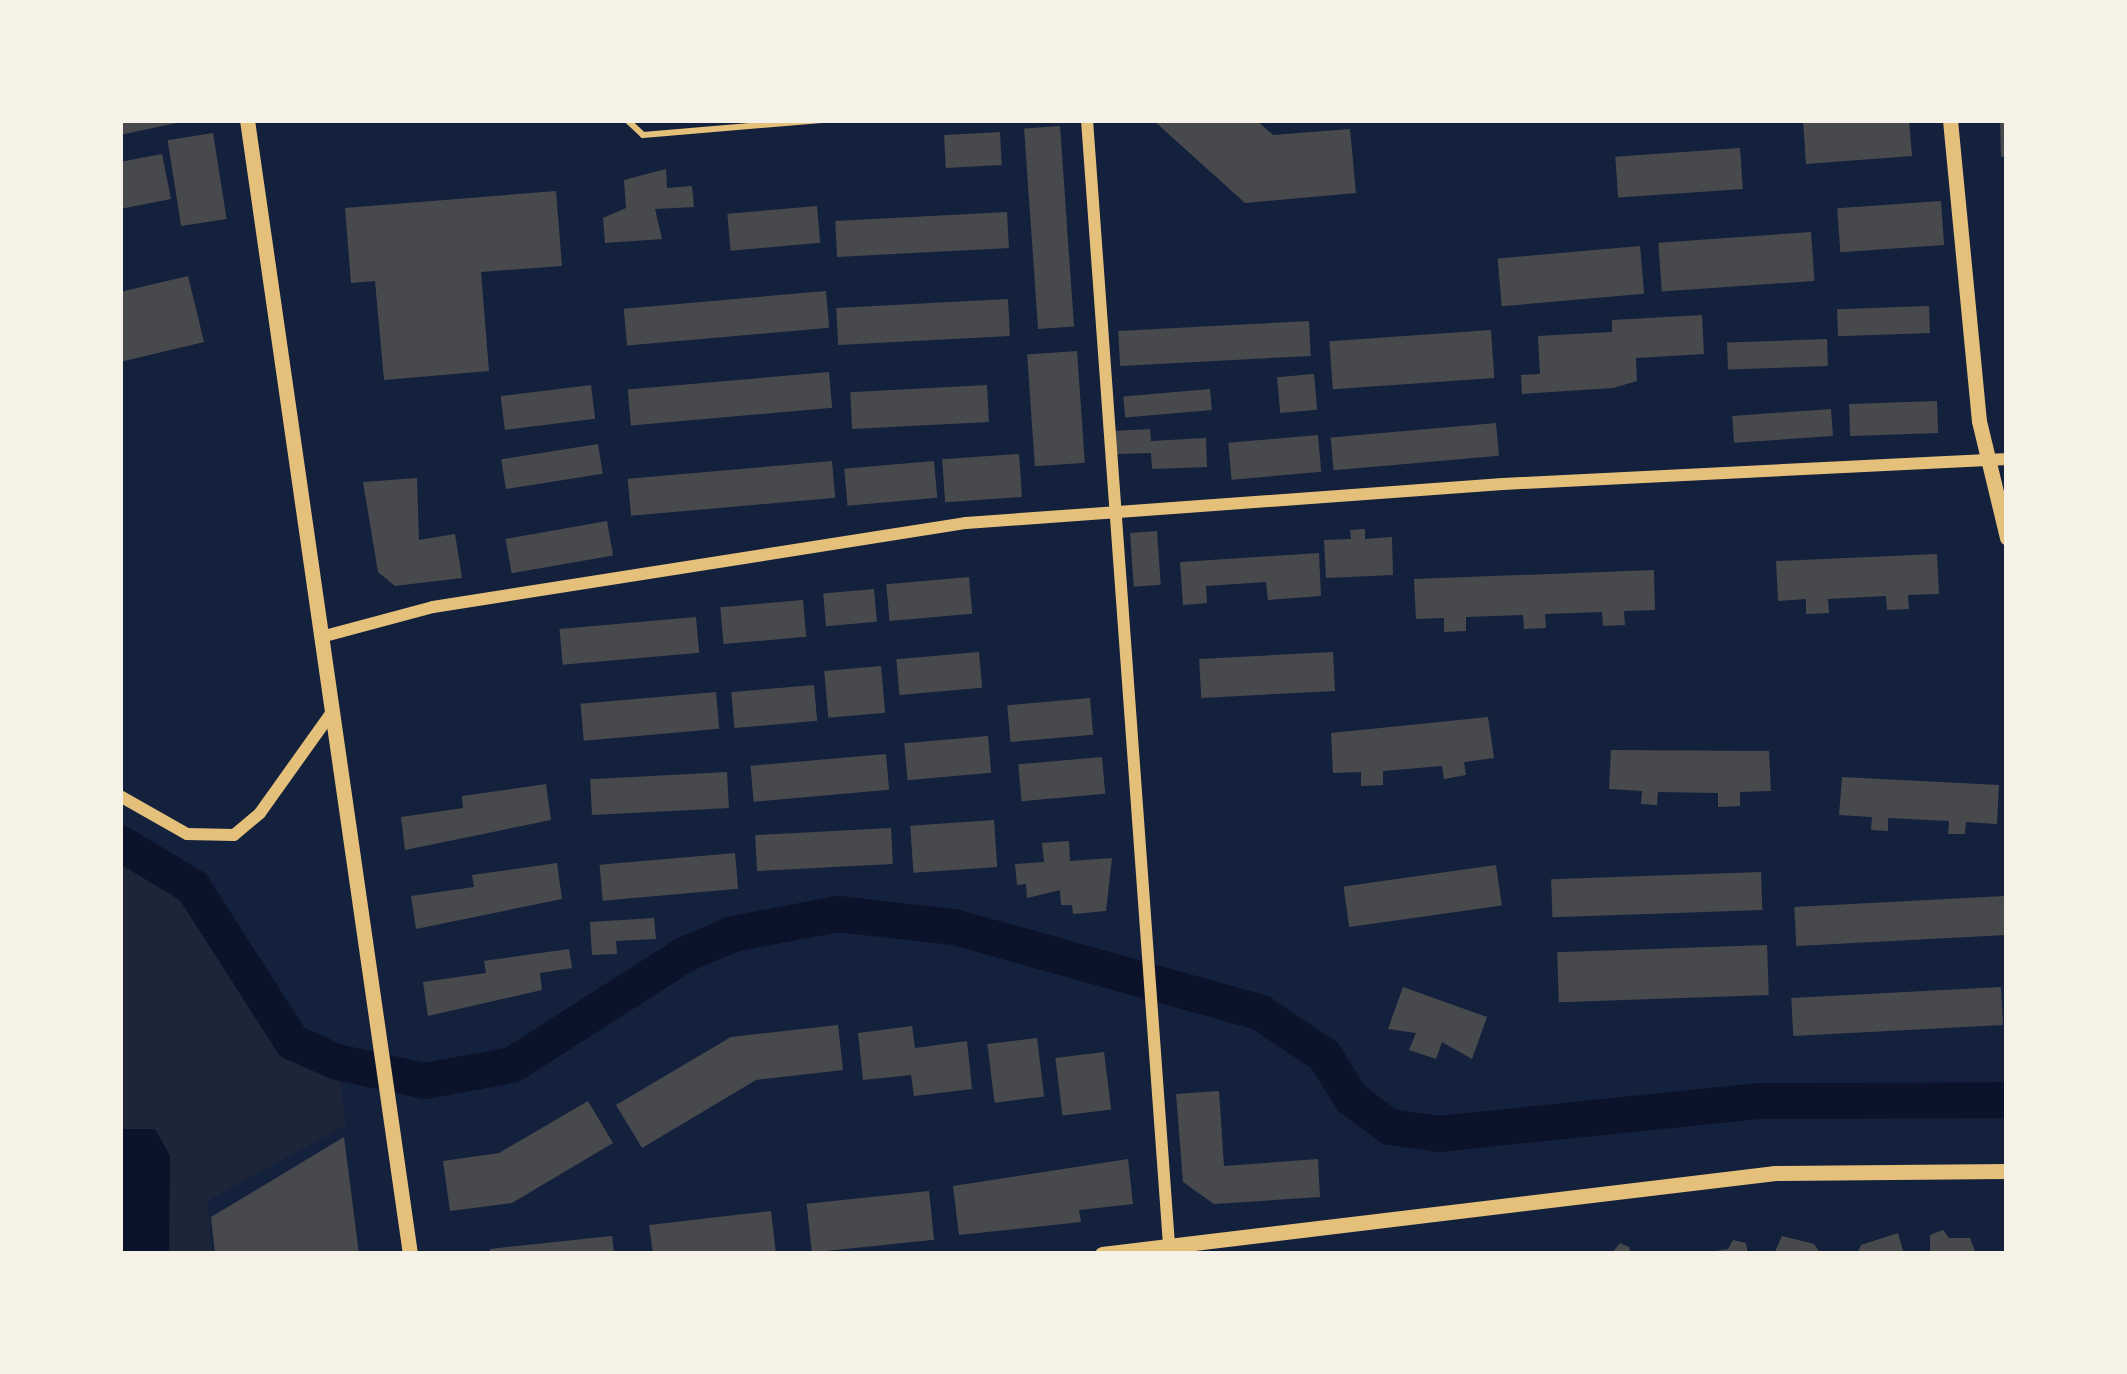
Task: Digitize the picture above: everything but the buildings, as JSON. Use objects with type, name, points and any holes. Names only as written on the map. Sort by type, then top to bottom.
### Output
[{"type":"street","points":[[247,120],[410,1254]]},
{"type":"street","points":[[1087,120],[1111,511],[1168,1246]]},
{"type":"street","points":[[1950,120],[1987,460],[2007,538]]},
{"type":"street","points":[[322,637],[433,607],[837,539],[1111,511],[2007,459]]},
{"type":"street","points":[[120,796],[188,834],[234,835],[260,813],[332,712]]},
{"type":"street","points":[[1102,1254],[1751,1175],[2007,1171]]},
{"type":"lane","points":[[627,120],[643,135],[821,120]]},
{"type":"shaded area","points":[[120,843],[193,887],[292,1042],[337,1062],[346,1125],[207,1201],[213,1254],[120,1254]]},
{"type":"shaded area","points":[[120,1129],[155,1129],[170,1156],[169,1254],[120,1254]]},
{"type":"waterway","points":[[120,843],[193,887],[292,1042],[337,1062],[425,1081],[512,1065],[684,955],[733,934],[838,914],[954,927],[1261,1013],[1324,1055],[1352,1099],[1390,1127],[1439,1134],[1760,1101],[2007,1100]]}]
